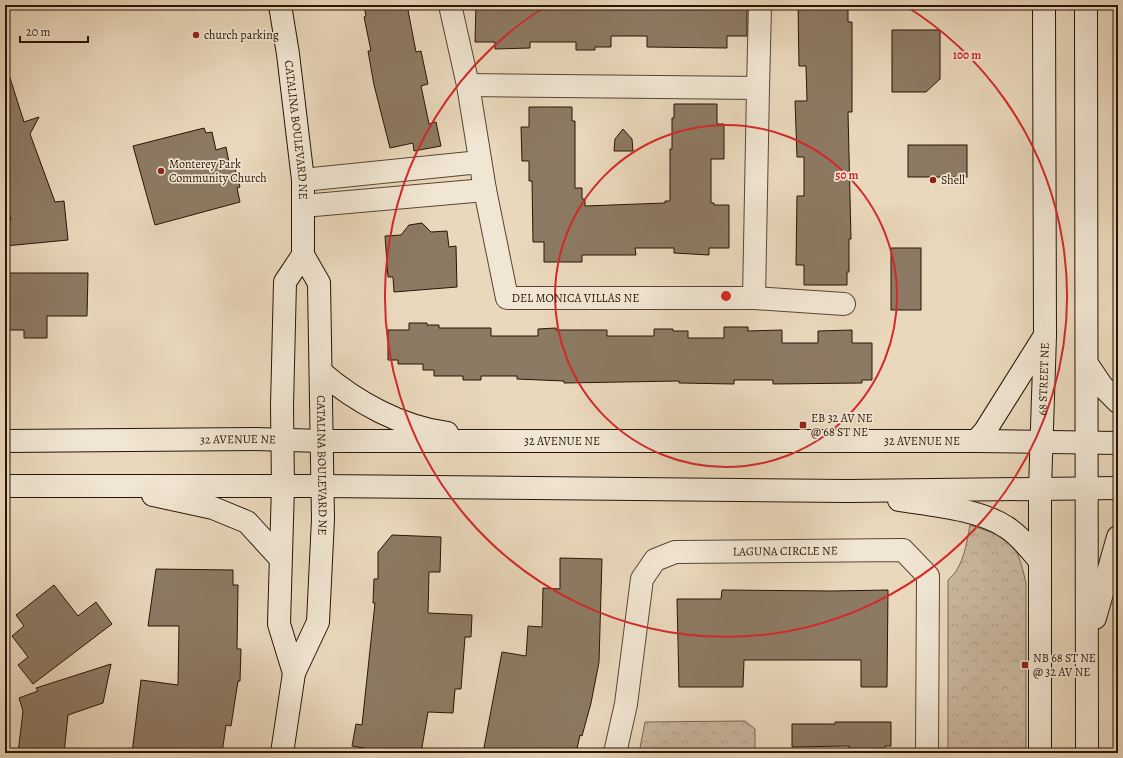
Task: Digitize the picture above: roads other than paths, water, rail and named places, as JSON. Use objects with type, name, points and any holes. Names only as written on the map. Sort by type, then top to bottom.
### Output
[{"type":"street","name":"CATALINA BOULEVARD NE","points":[[280,5],[288,54],[303,180],[303,255],[319,283],[322,441],[318,622],[294,673],[282,753]]},
{"type":"street","name":"DEL MONICA VILLAS NE","points":[[450,5],[468,85],[485,190],[507,298],[754,298],[844,304]]},
{"type":"street","name":"68 STREET NE","points":[[1040,753],[1040,488],[1044,336],[1044,5]]},
{"type":"street","points":[[1086,5],[1087,753]]},
{"type":"street","points":[[754,298],[760,6]]},
{"type":"street","points":[[468,85],[758,88]]},
{"type":"street","points":[[303,180],[480,162]]},
{"type":"street","points":[[303,206],[485,190]]},
{"type":"street","name":"CATALINA BOULEVARD NE","points":[[294,673],[279,624],[283,486],[285,282],[303,255]]},
{"type":"street","points":[[976,441],[986,431],[1044,336]]},
{"type":"street","points":[[1087,364],[1102,386],[1118,402]]},
{"type":"street","points":[[321,372],[338,387],[355,398],[378,411],[401,421],[440,432],[508,442]]},
{"type":"street","name":"32 AVENUE NE","points":[[5,441],[976,441],[1118,443]]},
{"type":"street","points":[[5,486],[322,486],[849,490],[1118,488]]},
{"type":"street","points":[[112,486],[213,508],[247,522],[280,558]]},
{"type":"street","points":[[849,490],[966,511],[995,521],[1006,527],[1021,540],[1040,561]]},
{"type":"street","points":[[1087,646],[1118,537]]},
{"type":"street","name":"LAGUNA CIRCLE NE","points":[[615,753],[626,704],[642,579],[655,560],[675,552],[904,550],[928,576],[927,753]]},
{"type":"place","name":"church parking","points":[[196,35]]},
{"type":"place","name":"Monterey Park Community Church","points":[[161,171]]},
{"type":"place","name":"Shell","points":[[933,180]]},
{"type":"place","name":"EB 32 AV NE @ 68 ST NE","points":[[803,425]]},
{"type":"place","name":"NB 68 ST NE @ 32 AV NE","points":[[1025,665]]}]
